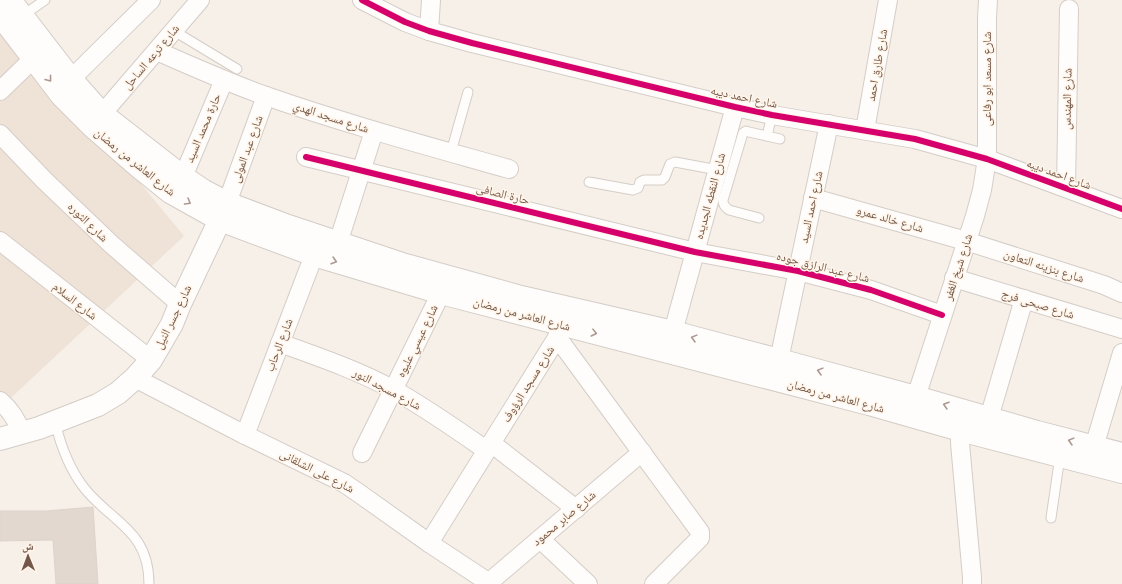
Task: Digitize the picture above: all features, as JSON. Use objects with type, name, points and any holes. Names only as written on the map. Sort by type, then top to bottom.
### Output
[{"type":"main road","name":"شارع العاشر من رمضان","points":[[22,8],[71,79],[102,114],[183,177],[204,191],[224,211],[314,255],[561,331],[862,402],[960,430],[1122,472]]},
{"type":"main road","name":"شارع العاشر من رمضان","points":[[0,15],[62,96],[93,127],[170,192],[224,211],[288,226],[402,264],[521,296],[673,332],[916,396],[1037,432],[1122,454]]},
{"type":"main road","name":"شارع جسر النيل","points":[[0,439],[22,434],[98,405],[118,393],[135,378],[151,360],[172,324],[224,211]]},
{"type":"street","points":[[71,79],[151,0]]},
{"type":"street","name":"شارع ترعه الساحل","points":[[102,114],[200,0]]},
{"type":"street","name":"شارع احمد ديبه","points":[[362,0],[405,22],[429,31],[472,43],[735,107],[772,115],[915,139],[987,159],[1122,209]]},
{"type":"street","points":[[429,31],[431,0]]},
{"type":"street","name":"شارع طارق احمد","points":[[865,130],[888,0]]},
{"type":"street","name":"شارع مسعد ابو رفاعى","points":[[987,159],[988,0]]},
{"type":"street","name":"شارع المهندس","points":[[1066,188],[1069,9]]},
{"type":"street","name":"شارع مسجد الهدي","points":[[157,51],[231,74],[266,96],[374,131],[509,169]]},
{"type":"street","points":[[0,90],[33,59]]},
{"type":"street","name":"حارة محمد السيد","points":[[183,177],[231,74]]},
{"type":"street","name":"شارع عبد المولى","points":[[224,211],[266,96]]},
{"type":"street","name":"شارع النقطه الجديده","points":[[673,332],[695,252],[724,163],[735,107]]},
{"type":"street","name":"شارع احمد السيد","points":[[779,360],[829,124]]},
{"type":"street","points":[[338,243],[374,131]]},
{"type":"street","name":"شارع الثوره","points":[[0,134],[44,180],[110,244],[180,304]]},
{"type":"street","name":"حارة الصافى","points":[[306,157],[695,252]]},
{"type":"street","name":"شارع شيخ الغفر","points":[[916,396],[982,190],[987,159]]},
{"type":"street","name":"شارع خالد عمرو","points":[[813,198],[966,241]]},
{"type":"street","name":"شارع السلام","points":[[0,241],[151,360]]},
{"type":"street","name":"شارع بنزينه التعاون","points":[[966,241],[1104,285],[1122,293]]},
{"type":"street","name":"شارع عبد الرازق جوده","points":[[695,252],[798,271],[871,290],[942,315]]},
{"type":"street","name":"شارع الرحاب","points":[[245,435],[314,255]]},
{"type":"street","name":"شارع صبحى فرج","points":[[954,278],[1122,329]]},
{"type":"street","name":"شارع عيسي عليوه","points":[[362,453],[441,293]]},
{"type":"street","points":[[990,418],[1024,299]]},
{"type":"street","points":[[561,331],[642,452],[701,534],[700,538],[654,584]]},
{"type":"street","name":"شارع مسجد الرؤوف","points":[[429,543],[561,331]]},
{"type":"street","name":"شارع مسجد النور","points":[[280,343],[337,363],[393,390],[489,447]]},
{"type":"street","points":[[1094,447],[1122,353]]},
{"type":"street","name":"شارع على الشلقانى","points":[[135,378],[344,484],[488,583]]},
{"type":"street","points":[[0,400],[12,412],[22,434]]},
{"type":"street","points":[[960,430],[972,584]]},
{"type":"street","points":[[489,447],[576,509]]},
{"type":"street","name":"شارع صابر محمود","points":[[488,583],[642,452]]},
{"type":"street","points":[[540,539],[588,584]]},
{"type":"lane","points":[[22,8],[45,0]]},
{"type":"lane","points":[[174,31],[231,74]]},
{"type":"lane","points":[[451,152],[468,92]]},
{"type":"lane","points":[[767,136],[772,115]]},
{"type":"lane","points":[[759,218],[729,210],[723,204],[724,163],[743,133],[746,131],[780,139]]},
{"type":"lane","points":[[589,182],[633,190],[638,188],[640,182],[644,180],[664,179],[669,167],[673,163],[724,163]]},
{"type":"lane","points":[[55,422],[63,450],[77,478],[86,490],[133,534],[140,546],[146,559],[149,571],[149,584]]},
{"type":"lane","points":[[1051,518],[1060,456]]},
{"type":"shaded area","points":[[0,14],[184,236],[0,408]]},
{"type":"building","points":[[93,507],[98,584],[56,584],[53,540],[0,541],[0,511],[46,511]]},
{"type":"cycle path","points":[[362,0],[405,22],[429,31],[472,43],[735,107],[772,115],[915,139],[987,159],[1122,209]]},
{"type":"cycle path","points":[[306,157],[695,252],[798,271],[871,290],[942,315]]}]
